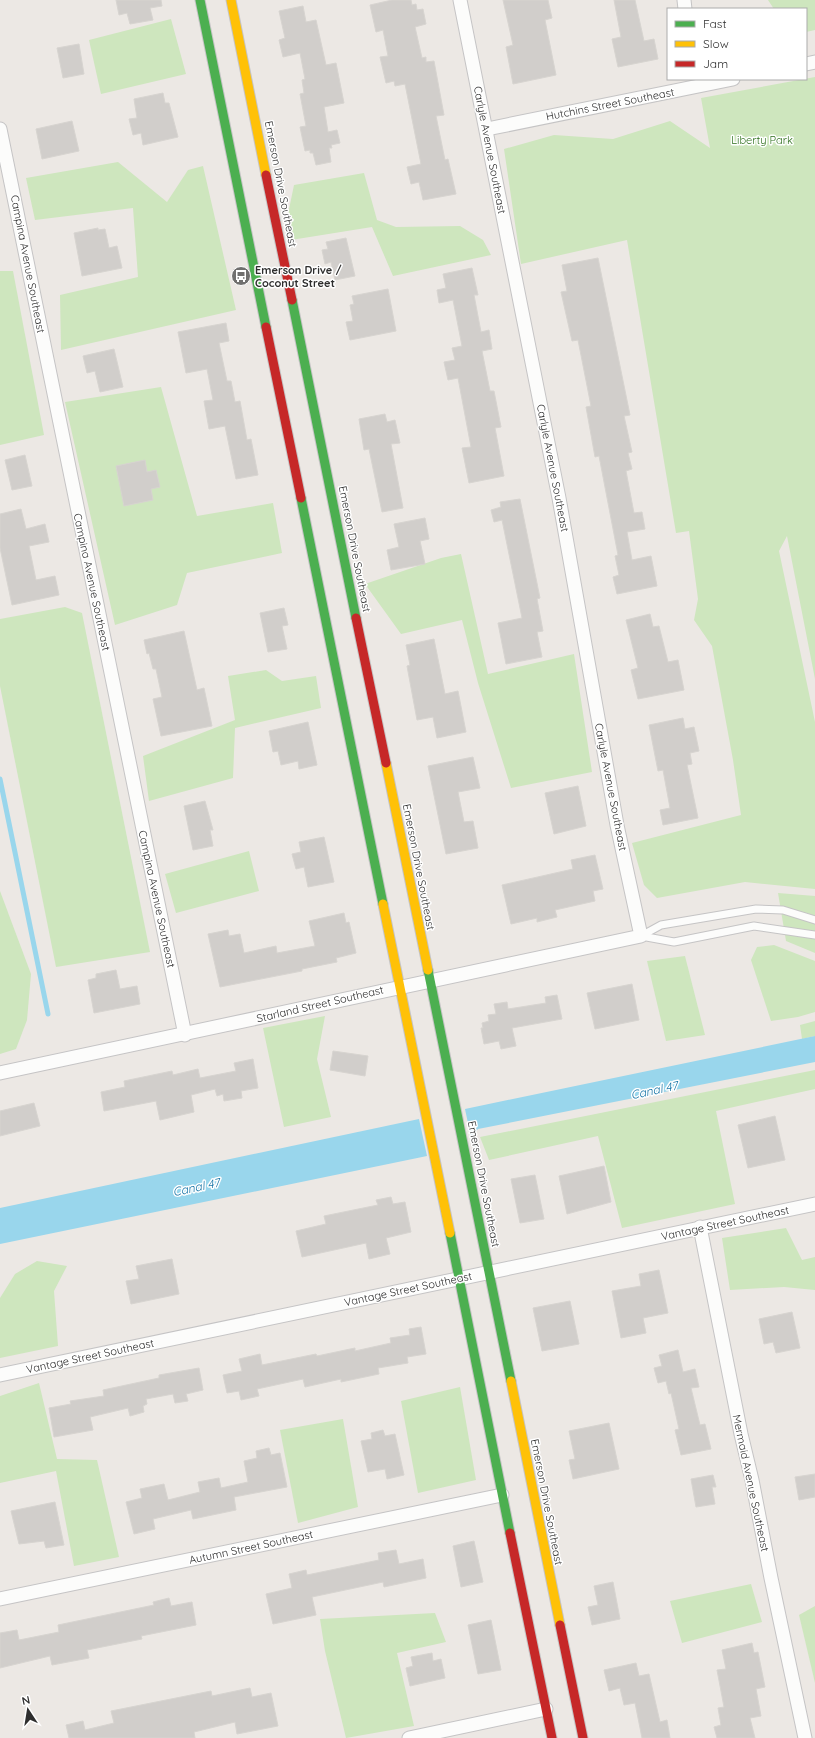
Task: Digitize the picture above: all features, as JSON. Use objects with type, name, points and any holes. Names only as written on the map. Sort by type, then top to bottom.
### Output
[{"type":"street","points":[[200,0],[401,986],[552,1738]]},
{"type":"street","name":"Emerson Drive Southeast","points":[[231,0],[583,1738]]},
{"type":"street","name":"Carlyle Avenue Southeast","points":[[460,0],[487,129],[496,186],[559,498],[617,825],[641,936]]},
{"type":"street","name":"Hutchins Street Southeast","points":[[487,129],[700,82],[722,80]]},
{"type":"street","name":"Campina Avenue Southeast","points":[[0,129],[185,1035]]},
{"type":"street","name":"Starland Street Southeast","points":[[0,1072],[185,1035],[401,986],[641,936]]},
{"type":"street","name":"Vantage Street Southeast","points":[[0,1375],[815,1204]]},
{"type":"street","name":"Mermaid Avenue Southeast","points":[[700,1227],[741,1434],[752,1480],[805,1738]]},
{"type":"street","name":"Autumn Street Southeast","points":[[0,1599],[502,1495]]},
{"type":"street","points":[[409,1738],[546,1709]]},
{"type":"lane","name":"Starland Street Southeast","points":[[641,936],[661,925],[756,909],[784,910],[815,920]]},
{"type":"lane","name":"Starland Street Southeast","points":[[641,936],[674,942],[754,926],[815,935]]},
{"type":"green space","points":[[768,0],[815,0],[815,30],[807,32],[807,8],[773,8]]},
{"type":"green space","points":[[171,19],[186,74],[101,94],[89,40]]},
{"type":"green space","name":"Liberty Park","points":[[815,77],[815,679],[787,536],[779,551],[815,722],[815,889],[745,882],[657,898],[644,885],[632,843],[741,815],[733,760],[712,646],[694,620],[698,599],[689,531],[676,533],[627,240],[521,264],[504,149],[554,135],[613,139],[670,121],[710,148],[701,98],[799,80],[807,80],[807,78]]},
{"type":"green space","points":[[118,162],[167,202],[188,170],[203,166],[236,310],[61,350],[60,295],[138,277],[133,208],[35,220],[26,178]]},
{"type":"green space","points":[[364,173],[377,220],[396,227],[460,226],[483,240],[491,255],[393,276],[372,227],[291,240],[287,219],[294,185]]},
{"type":"green space","points":[[0,271],[13,271],[44,435],[0,445]]},
{"type":"green space","points":[[161,387],[197,516],[273,503],[282,553],[187,573],[177,605],[115,625],[65,402]]},
{"type":"green space","points":[[461,554],[488,674],[574,654],[592,772],[511,788],[478,683],[462,620],[401,634],[365,584],[441,558]]},
{"type":"green space","points":[[65,607],[82,613],[150,952],[56,967],[0,686],[0,619]]},
{"type":"green space","points":[[266,670],[282,681],[316,676],[321,708],[235,728],[233,778],[149,801],[143,756],[235,720],[228,676]]},
{"type":"green space","points":[[249,851],[259,891],[176,913],[165,874]]},
{"type":"green space","points":[[0,891],[31,974],[27,1020],[16,1049],[0,1054]]},
{"type":"green space","points":[[778,893],[815,896],[815,953],[786,941]]},
{"type":"green space","points":[[774,945],[815,961],[815,1012],[798,1017],[771,1021],[751,960],[757,947]]},
{"type":"green space","points":[[685,956],[705,1035],[666,1041],[647,961]]},
{"type":"green space","points":[[325,1016],[317,1059],[331,1117],[284,1127],[263,1028]]},
{"type":"green space","points":[[815,1021],[815,1036],[802,1039],[800,1025]]},
{"type":"green space","points":[[815,1070],[815,1089],[716,1111],[735,1204],[622,1228],[598,1136],[489,1160],[480,1137]]},
{"type":"green space","points":[[786,1228],[802,1260],[815,1257],[815,1290],[784,1287],[730,1290],[722,1238]]},
{"type":"green space","points":[[37,1261],[67,1266],[54,1291],[58,1346],[0,1358],[0,1298],[15,1274]]},
{"type":"green space","points":[[39,1383],[57,1459],[97,1460],[119,1557],[74,1566],[56,1471],[0,1483],[0,1396]]},
{"type":"green space","points":[[460,1387],[476,1480],[418,1493],[401,1401]]},
{"type":"green space","points":[[343,1419],[358,1507],[298,1523],[280,1430]]},
{"type":"green space","points":[[751,1584],[762,1622],[682,1643],[670,1601]]},
{"type":"green space","points":[[815,1606],[815,1683],[799,1615]]},
{"type":"green space","points":[[435,1613],[446,1642],[397,1653],[414,1726],[346,1738],[325,1651],[320,1619]]},
{"type":"water","name":"Canal 47","points":[[815,1036],[815,1062],[478,1129],[473,1135],[476,1146],[473,1147],[465,1109]]},
{"type":"water","name":"Canal 47","points":[[419,1119],[427,1156],[0,1244],[0,1208]]},
{"type":"building","points":[[116,0],[161,0],[162,6],[150,8],[153,20],[130,24],[127,13],[119,15]]},
{"type":"building","points":[[392,0],[411,0],[412,5],[416,4],[417,10],[423,9],[426,24],[415,27],[422,58],[426,57],[426,62],[434,61],[444,115],[436,116],[445,160],[448,159],[456,194],[423,200],[419,182],[411,184],[407,167],[421,164],[405,84],[395,86],[394,81],[386,83],[380,57],[388,56],[383,30],[376,32],[370,5]]},
{"type":"building","points":[[503,0],[548,0],[552,18],[545,20],[556,75],[513,84],[506,47],[513,45]]},
{"type":"building","points":[[614,0],[635,0],[644,41],[654,39],[658,59],[618,67],[612,39],[621,37]]},
{"type":"building","points":[[303,6],[306,22],[316,20],[326,65],[336,63],[344,103],[324,107],[328,132],[337,130],[340,143],[331,145],[332,148],[329,148],[331,162],[316,165],[313,153],[310,153],[310,150],[305,151],[300,127],[306,126],[300,94],[304,93],[302,80],[305,79],[300,53],[283,57],[279,40],[285,38],[279,11]]},
{"type":"building","points":[[79,44],[84,74],[63,78],[57,48]]},
{"type":"building","points":[[163,93],[165,103],[169,103],[178,137],[143,145],[141,133],[133,135],[129,119],[137,118],[134,99]]},
{"type":"building","points":[[72,121],[79,151],[42,159],[36,129]]},
{"type":"building","points":[[98,228],[98,230],[105,229],[109,248],[117,246],[122,268],[82,276],[74,233]]},
{"type":"building","points":[[346,238],[355,276],[335,280],[331,262],[325,264],[322,250],[328,249],[326,242]]},
{"type":"building","points":[[598,258],[630,415],[624,416],[632,452],[628,453],[632,469],[626,471],[634,513],[642,512],[645,529],[627,532],[632,560],[651,556],[657,586],[617,594],[613,577],[619,575],[615,556],[618,555],[599,456],[595,457],[586,407],[591,406],[578,340],[572,341],[561,292],[567,291],[562,265]]},
{"type":"building","points":[[472,268],[478,295],[474,295],[481,332],[489,330],[492,349],[482,351],[490,391],[494,391],[501,427],[495,428],[504,476],[469,483],[462,448],[471,447],[458,378],[448,380],[444,362],[455,360],[452,348],[462,346],[453,300],[439,303],[437,290],[446,288],[443,274]]},
{"type":"building","points":[[388,289],[396,331],[350,340],[346,322],[353,321],[350,305],[354,304],[352,296]]},
{"type":"building","points":[[226,323],[229,341],[219,343],[227,381],[231,381],[235,402],[240,401],[247,440],[251,439],[258,475],[236,479],[225,426],[209,429],[204,401],[213,400],[207,369],[186,373],[178,332]]},
{"type":"building","points":[[114,349],[123,387],[100,392],[95,371],[87,373],[83,356]]},
{"type":"building","points":[[385,414],[387,422],[395,420],[400,443],[391,444],[403,508],[382,512],[369,449],[364,450],[359,419]]},
{"type":"building","points":[[25,455],[32,486],[12,490],[5,460]]},
{"type":"building","points":[[145,460],[147,472],[156,470],[160,487],[151,489],[153,500],[124,506],[116,466]]},
{"type":"building","points":[[520,499],[540,598],[537,599],[543,631],[537,632],[542,657],[506,664],[498,623],[522,618],[502,520],[494,522],[491,510],[501,507],[500,502]]},
{"type":"building","points":[[21,509],[26,529],[45,524],[49,542],[29,546],[36,580],[55,576],[59,595],[12,605],[0,548],[0,514]]},
{"type":"building","points":[[425,518],[429,539],[420,541],[425,564],[391,570],[387,550],[399,547],[394,524]]},
{"type":"building","points":[[284,608],[288,625],[282,626],[287,649],[268,652],[260,613]]},
{"type":"building","points":[[650,614],[653,627],[659,626],[668,662],[678,660],[684,690],[638,699],[631,670],[638,668],[626,620]]},
{"type":"building","points":[[184,631],[197,690],[204,688],[212,726],[161,736],[153,699],[162,697],[156,669],[153,669],[149,653],[147,654],[144,640]]},
{"type":"building","points":[[434,639],[445,694],[458,691],[466,732],[437,738],[433,717],[417,720],[407,666],[410,665],[406,645]]},
{"type":"building","points":[[683,718],[685,729],[694,727],[699,751],[690,753],[692,764],[687,765],[698,818],[663,825],[660,810],[670,808],[663,770],[658,771],[649,725]]},
{"type":"building","points":[[308,722],[317,765],[299,769],[298,761],[281,765],[278,751],[273,752],[269,731]]},
{"type":"building","points":[[473,757],[480,788],[458,792],[464,822],[473,821],[478,848],[446,854],[428,766]]},
{"type":"building","points":[[578,786],[586,826],[554,834],[545,793]]},
{"type":"building","points":[[205,801],[213,830],[210,830],[213,846],[193,850],[184,806]]},
{"type":"building","points":[[324,837],[334,882],[308,887],[304,867],[296,869],[292,854],[301,852],[299,842]]},
{"type":"building","points":[[595,855],[603,889],[593,891],[595,901],[555,910],[557,917],[537,922],[537,918],[511,924],[502,885],[573,869],[571,860]]},
{"type":"building","points":[[344,913],[346,923],[349,922],[356,953],[336,958],[337,962],[302,969],[302,971],[220,987],[208,934],[228,930],[229,936],[240,934],[244,953],[276,946],[277,953],[315,946],[309,921]]},
{"type":"building","points":[[116,970],[120,989],[137,986],[140,1004],[94,1013],[88,980],[96,978],[96,974]]},
{"type":"building","points":[[632,984],[639,1020],[595,1029],[587,993]]},
{"type":"building","points":[[557,995],[562,1019],[512,1028],[516,1046],[501,1049],[499,1041],[484,1044],[481,1028],[483,1028],[482,1023],[489,1021],[488,1015],[496,1014],[494,1004],[507,1002],[508,1009],[546,1003],[545,997]]},
{"type":"building","points":[[333,1051],[368,1056],[365,1076],[330,1070]]},
{"type":"building","points":[[253,1059],[258,1088],[241,1091],[242,1098],[224,1101],[223,1094],[217,1096],[215,1089],[191,1095],[194,1112],[160,1120],[156,1101],[104,1111],[101,1092],[125,1087],[124,1081],[172,1071],[173,1075],[198,1069],[200,1078],[236,1071],[234,1063]]},
{"type":"building","points":[[34,1103],[40,1126],[0,1136],[0,1111]]},
{"type":"building","points":[[775,1116],[785,1160],[748,1168],[738,1125]]},
{"type":"building","points":[[604,1166],[611,1202],[567,1214],[559,1176]]},
{"type":"building","points":[[535,1175],[544,1219],[520,1223],[511,1179]]},
{"type":"building","points":[[391,1197],[393,1204],[405,1202],[411,1232],[386,1238],[390,1254],[369,1259],[366,1243],[302,1257],[296,1231],[326,1224],[324,1216],[378,1205],[376,1200]]},
{"type":"building","points":[[172,1259],[179,1294],[131,1304],[126,1281],[139,1279],[136,1266]]},
{"type":"building","points":[[659,1270],[668,1313],[643,1318],[646,1333],[621,1338],[612,1291],[641,1286],[639,1274]]},
{"type":"building","points":[[570,1301],[579,1344],[542,1351],[533,1308]]},
{"type":"building","points":[[792,1312],[800,1348],[776,1353],[773,1342],[764,1344],[759,1319]]},
{"type":"building","points":[[421,1327],[426,1354],[407,1357],[408,1363],[378,1368],[379,1374],[341,1382],[341,1379],[305,1387],[303,1379],[257,1389],[259,1396],[241,1400],[239,1391],[227,1393],[223,1375],[242,1371],[239,1359],[260,1354],[262,1365],[355,1348],[355,1351],[391,1343],[390,1338],[410,1335],[409,1329]]},
{"type":"building","points":[[678,1350],[683,1372],[695,1369],[699,1387],[691,1388],[700,1425],[705,1424],[711,1449],[681,1455],[675,1430],[679,1429],[671,1393],[669,1394],[666,1381],[658,1383],[654,1368],[662,1366],[659,1355]]},
{"type":"building","points":[[199,1368],[203,1390],[186,1394],[188,1401],[175,1403],[173,1394],[146,1399],[147,1404],[143,1406],[144,1412],[130,1416],[128,1408],[90,1417],[93,1430],[54,1437],[49,1408],[71,1404],[70,1401],[104,1396],[103,1390],[159,1378],[159,1375]]},
{"type":"building","points":[[609,1423],[619,1469],[573,1479],[569,1460],[575,1459],[569,1431]]},
{"type":"building","points":[[383,1430],[385,1436],[395,1434],[404,1475],[387,1479],[385,1469],[368,1472],[361,1441],[372,1439],[371,1433]]},
{"type":"building","points":[[269,1448],[271,1455],[280,1453],[287,1487],[234,1497],[236,1510],[193,1519],[191,1510],[153,1519],[155,1529],[134,1534],[126,1502],[142,1498],[140,1489],[164,1484],[168,1500],[200,1492],[198,1482],[219,1478],[221,1488],[248,1482],[244,1461],[257,1458],[256,1451]]},
{"type":"building","points":[[815,1474],[815,1497],[799,1500],[795,1477]]},
{"type":"building","points":[[713,1475],[716,1487],[712,1487],[715,1504],[696,1507],[691,1479]]},
{"type":"building","points":[[55,1502],[64,1545],[46,1548],[44,1541],[19,1544],[11,1511]]},
{"type":"building","points":[[474,1541],[483,1582],[461,1587],[453,1546]]},
{"type":"building","points":[[396,1550],[399,1564],[423,1559],[426,1578],[384,1587],[383,1582],[312,1597],[316,1615],[273,1624],[266,1594],[292,1588],[289,1574],[306,1570],[307,1575],[379,1560],[378,1553]]},
{"type":"building","points":[[613,1582],[620,1619],[592,1625],[588,1607],[598,1605],[594,1586]]},
{"type":"building","points":[[169,1598],[171,1606],[192,1602],[196,1625],[141,1636],[142,1639],[87,1650],[89,1658],[52,1665],[50,1656],[0,1668],[0,1633],[17,1630],[19,1640],[59,1632],[58,1625],[154,1605],[153,1602]]},
{"type":"building","points":[[491,1620],[501,1670],[478,1674],[468,1625]]},
{"type":"building","points":[[752,1643],[754,1653],[758,1652],[765,1687],[756,1689],[761,1716],[750,1718],[755,1738],[717,1738],[714,1727],[721,1725],[718,1708],[724,1707],[717,1670],[726,1669],[722,1650]]},
{"type":"building","points":[[432,1653],[433,1661],[441,1659],[445,1678],[410,1686],[406,1668],[413,1666],[411,1657]]},
{"type":"building","points":[[636,1663],[639,1676],[649,1674],[660,1722],[667,1720],[670,1738],[642,1738],[635,1703],[624,1705],[620,1688],[609,1691],[604,1670]]},
{"type":"building","points":[[250,1688],[252,1697],[271,1693],[278,1726],[237,1734],[235,1722],[194,1732],[195,1738],[69,1738],[66,1725],[83,1721],[85,1730],[114,1723],[111,1711],[211,1691],[212,1696]]},
{"type":"waterway","points":[[0,779],[48,1014]]},
{"type":"traffic: fast","points":[[200,0],[266,327]]},
{"type":"traffic: fast","points":[[292,300],[356,618]]},
{"type":"traffic: fast","points":[[301,498],[383,904]]},
{"type":"traffic: fast","points":[[428,970],[511,1381]]},
{"type":"traffic: fast","points":[[450,1233],[510,1533]]},
{"type":"traffic: slow","points":[[231,0],[266,175]]},
{"type":"traffic: slow","points":[[386,763],[428,970]]},
{"type":"traffic: slow","points":[[383,904],[450,1233]]},
{"type":"traffic: slow","points":[[511,1381],[560,1625]]},
{"type":"traffic: jam","points":[[266,175],[292,300]]},
{"type":"traffic: jam","points":[[266,327],[301,498]]},
{"type":"traffic: jam","points":[[356,618],[386,763]]},
{"type":"traffic: jam","points":[[510,1533],[552,1738]]},
{"type":"traffic: jam","points":[[560,1625],[583,1738]]},
{"type":"place","name":"Emerson Drive / Coconut Street","points":[[241,276]]}]
